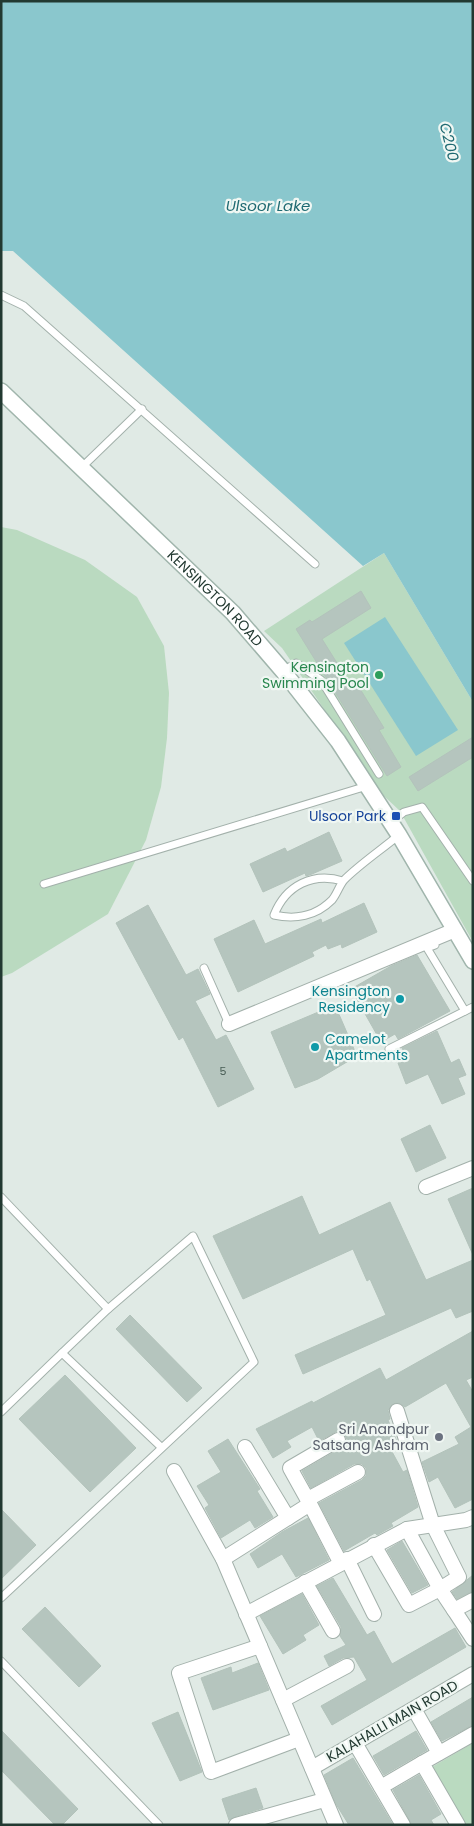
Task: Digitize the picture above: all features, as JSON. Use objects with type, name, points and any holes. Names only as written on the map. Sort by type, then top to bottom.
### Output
[{"type":"main road","name":"KENSINGTON ROAD","points":[[1,391],[233,613],[283,671],[338,741],[399,835],[473,961]]},
{"type":"street","points":[[229,1024],[456,933]]},
{"type":"street","points":[[426,1187],[473,1168]]},
{"type":"street","points":[[374,1545],[409,1605],[459,1577],[433,1525],[397,1411]]},
{"type":"street","points":[[338,1440],[290,1468],[374,1614]]},
{"type":"street","points":[[245,1447],[288,1518]]},
{"type":"street","points":[[174,1471],[223,1560],[336,1825]]},
{"type":"street","points":[[223,1560],[288,1518],[309,1502],[358,1472]]},
{"type":"street","points":[[246,1614],[343,1561],[407,1529],[433,1525],[471,1524]]},
{"type":"street","points":[[407,1529],[440,1589],[473,1639]]},
{"type":"street","points":[[305,1582],[333,1631]]},
{"type":"street","points":[[454,1610],[473,1600]]},
{"type":"street","points":[[260,1646],[179,1673],[211,1772],[299,1739]]},
{"type":"street","points":[[283,1700],[347,1666]]},
{"type":"street","name":"KALAHALLI MAIN ROAD","points":[[312,1768],[414,1709],[471,1679]]},
{"type":"street","points":[[414,1709],[439,1753]]},
{"type":"street","points":[[381,1787],[473,1734]]},
{"type":"street","points":[[355,1743],[403,1825]]},
{"type":"street","points":[[422,1763],[458,1825]]},
{"type":"street","points":[[236,1825],[324,1800]]},
{"type":"lane","points":[[1,295],[24,306],[315,564]]},
{"type":"lane","points":[[81,469],[142,409]]},
{"type":"lane","points":[[283,671],[296,662],[321,680],[379,774]]},
{"type":"lane","points":[[44,884],[367,786]]},
{"type":"lane","points":[[391,822],[404,812],[422,807],[473,881]]},
{"type":"lane","points":[[343,881],[324,877],[305,881],[288,891],[277,906],[274,914],[295,917],[316,912],[332,899],[343,881],[399,835]]},
{"type":"lane","points":[[456,933],[427,948],[465,1011]]},
{"type":"lane","points":[[204,968],[229,1024]]},
{"type":"lane","points":[[389,1049],[473,1008]]},
{"type":"lane","points":[[1,1196],[108,1308]]},
{"type":"lane","points":[[1,1412],[108,1308],[193,1236],[254,1362],[1,1598]]},
{"type":"lane","points":[[62,1353],[161,1447]]},
{"type":"lane","points":[[1,1661],[159,1825]]},
{"type":"green space","points":[[1,527],[17,530],[85,560],[137,597],[164,646],[169,693],[167,738],[161,787],[146,840],[108,914],[12,973],[1,977]]},
{"type":"green space","name":"Kensington Swimming Pool","points":[[384,553],[473,702],[473,942],[400,811],[384,796],[282,648],[264,631]]},
{"type":"green space","points":[[473,1743],[473,1825],[466,1825],[432,1767]]},
{"type":"water","name":"Ulsoor Lake","points":[[1,1],[473,1],[473,702],[384,553],[363,566],[13,251],[1,251]]},
{"type":"water","points":[[385,617],[458,730],[416,756],[344,643]]},
{"type":"building","points":[[361,591],[371,608],[322,639],[352,687],[357,684],[384,728],[379,730],[401,767],[387,776],[296,629],[310,620],[312,622]]},
{"type":"building","points":[[473,737],[473,757],[418,791],[409,777]]},
{"type":"building","points":[[329,832],[342,861],[306,876],[305,873],[263,892],[250,864],[285,848],[287,852]]},
{"type":"building","points":[[364,903],[377,932],[342,948],[341,944],[328,949],[326,945],[312,952],[314,956],[238,992],[214,939],[254,920],[265,944],[321,919],[322,923]]},
{"type":"building","points":[[148,905],[186,975],[198,969],[210,994],[195,1001],[216,1040],[226,1035],[254,1089],[218,1107],[183,1037],[179,1040],[116,923]]},
{"type":"building","name":"Kensington Residency","points":[[417,955],[450,1011],[398,1039],[395,1034],[381,1042],[351,989],[391,966]]},
{"type":"building","name":"Camelot Apartments","points":[[335,1005],[357,1056],[318,1079],[295,1088],[271,1032]]},
{"type":"building","points":[[437,1031],[451,1063],[459,1059],[466,1075],[458,1078],[465,1094],[442,1104],[428,1074],[406,1084],[398,1063],[408,1059],[402,1048]]},
{"type":"building","points":[[430,1125],[446,1158],[416,1172],[401,1139]]},
{"type":"building","points":[[473,1188],[473,1255],[448,1199]]},
{"type":"building","points":[[302,1196],[319,1235],[390,1202],[426,1280],[473,1260],[473,1311],[456,1318],[451,1308],[303,1374],[295,1355],[386,1315],[370,1279],[367,1281],[353,1249],[243,1299],[213,1236]]},
{"type":"building","points":[[130,1315],[202,1388],[187,1402],[116,1329]]},
{"type":"building","points":[[473,1331],[473,1377],[466,1380],[473,1392],[473,1499],[455,1508],[438,1477],[429,1482],[422,1462],[459,1444],[455,1437],[471,1427],[446,1383],[405,1407],[395,1403],[388,1410],[390,1419],[388,1420],[398,1444],[390,1448],[403,1472],[407,1470],[418,1507],[391,1523],[393,1526],[377,1535],[375,1533],[344,1551],[319,1503],[362,1480],[366,1476],[366,1468],[362,1464],[354,1464],[311,1488],[302,1471],[343,1447],[347,1440],[345,1435],[337,1431],[319,1441],[312,1427],[287,1441],[291,1447],[273,1458],[256,1429],[312,1401],[313,1403],[380,1368],[386,1380]]},
{"type":"building","points":[[65,1375],[136,1448],[90,1492],[19,1419]]},
{"type":"building","points":[[228,1439],[260,1489],[257,1491],[273,1517],[255,1528],[250,1520],[221,1538],[205,1508],[209,1505],[197,1486],[221,1472],[208,1451]]},
{"type":"building","points":[[1,1509],[36,1545],[1,1579]]},
{"type":"building","points":[[308,1518],[329,1560],[296,1577],[282,1554],[258,1568],[250,1554],[282,1532]]},
{"type":"building","points":[[402,1541],[428,1585],[412,1593],[387,1550]]},
{"type":"building","points":[[473,1575],[473,1591],[457,1599],[452,1592]]},
{"type":"building","points":[[333,1578],[367,1635],[374,1631],[392,1664],[455,1628],[466,1647],[332,1725],[321,1706],[367,1680],[354,1657],[343,1658],[329,1666],[324,1656],[346,1645],[340,1636],[341,1627],[317,1586]]},
{"type":"building","points":[[302,1594],[319,1625],[303,1635],[306,1640],[283,1654],[260,1616]]},
{"type":"building","points":[[45,1607],[101,1666],[79,1687],[22,1629]]},
{"type":"building","points":[[258,1663],[269,1690],[213,1710],[201,1678],[231,1667],[232,1673]]},
{"type":"building","points":[[473,1697],[473,1725],[442,1741],[431,1722]]},
{"type":"building","points":[[178,1712],[202,1772],[180,1781],[152,1723]]},
{"type":"building","points":[[1,1730],[78,1809],[62,1825],[55,1825],[1,1770]]},
{"type":"building","points":[[416,1731],[427,1750],[384,1775],[373,1756]]},
{"type":"building","points":[[353,1758],[393,1825],[349,1825],[336,1804],[324,1775]]},
{"type":"building","points":[[419,1775],[441,1814],[431,1820],[434,1825],[412,1825],[393,1790]]},
{"type":"building","points":[[256,1788],[263,1808],[229,1820],[222,1799]]},
{"type":"place","name":"Kensington Swimming Pool","points":[[379,675]]},
{"type":"place","name":"Ulsoor Park","points":[[396,816]]},
{"type":"place","name":"Kensington Residency","points":[[400,999]]},
{"type":"place","name":"Camelot Apartments","points":[[315,1047]]},
{"type":"place","name":"Sri Anandpur Satsang Ashram","points":[[439,1437]]},
{"type":"water label","name":"C200","points":[[449,142]]}]
